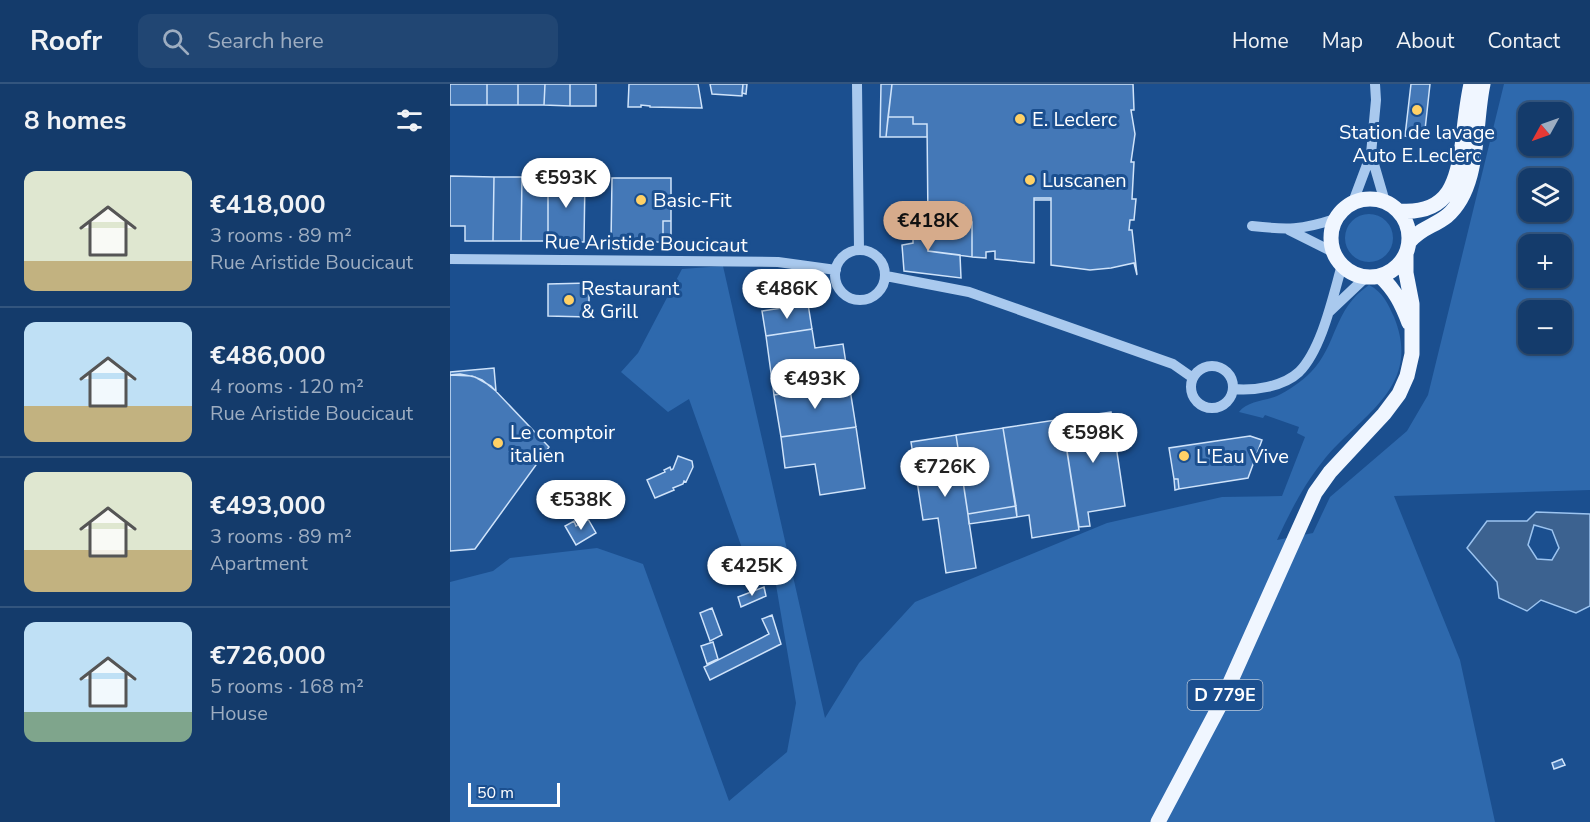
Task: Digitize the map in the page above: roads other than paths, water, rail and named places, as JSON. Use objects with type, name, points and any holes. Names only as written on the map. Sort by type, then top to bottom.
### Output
[{"type":"main road","points":[[1399,212],[1411,212],[1433,206],[1448,194],[1455,182],[1471,84]]},
{"type":"main road","points":[[1408,248],[1408,226],[1399,212],[1385,202],[1375,199],[1353,202],[1335,219],[1331,241],[1338,259],[1353,273],[1373,276],[1391,271],[1400,264],[1418,232],[1447,215],[1467,186],[1483,84]]},
{"type":"main road","name":"D 779E","points":[[1158,822],[1220,705],[1315,493],[1330,472],[1384,414],[1399,394],[1407,376],[1412,354],[1412,304],[1406,273],[1408,248]]},
{"type":"main road","name":"D 779E","points":[[1373,276],[1390,285],[1402,303],[1411,328]]},
{"type":"street","points":[[857,84],[860,249]]},
{"type":"street","points":[[1353,202],[1371,154],[1376,100],[1375,84]]},
{"type":"street","points":[[1371,154],[1385,202]]},
{"type":"street","points":[[1252,226],[1289,230],[1310,227],[1335,219]]},
{"type":"street","points":[[1233,389],[1274,385],[1298,373],[1312,354],[1329,312],[1338,259],[1289,230]]},
{"type":"street","points":[[860,249],[870,251],[878,257],[886,276],[877,294],[868,299],[857,300],[840,290],[836,280],[836,270],[838,261],[844,255],[860,249]]},
{"type":"street","name":"Rue Aristide Boucicaut","points":[[452,258],[778,262],[836,270]]},
{"type":"street","points":[[886,276],[969,292],[1173,364],[1193,378]]},
{"type":"street","points":[[1329,312],[1373,276]]},
{"type":"street","points":[[1202,368],[1222,369],[1230,377],[1233,389],[1231,396],[1222,406],[1210,409],[1204,407],[1194,399],[1191,392],[1193,378],[1202,368]]},
{"type":"place","name":"Station de lavage Auto E.Leclerc","points":[[1417,110]]},
{"type":"place","name":"E. Leclerc","points":[[1020,119]]},
{"type":"place","name":"Luscanen","points":[[1030,180]]},
{"type":"place","name":"Basic-Fit","points":[[641,200]]},
{"type":"place","name":"Restaurant & Grill","points":[[569,300]]},
{"type":"place","name":"Le comptoir italien","points":[[498,443]]},
{"type":"place","name":"L'Eau Vive","points":[[1184,456]]}]
